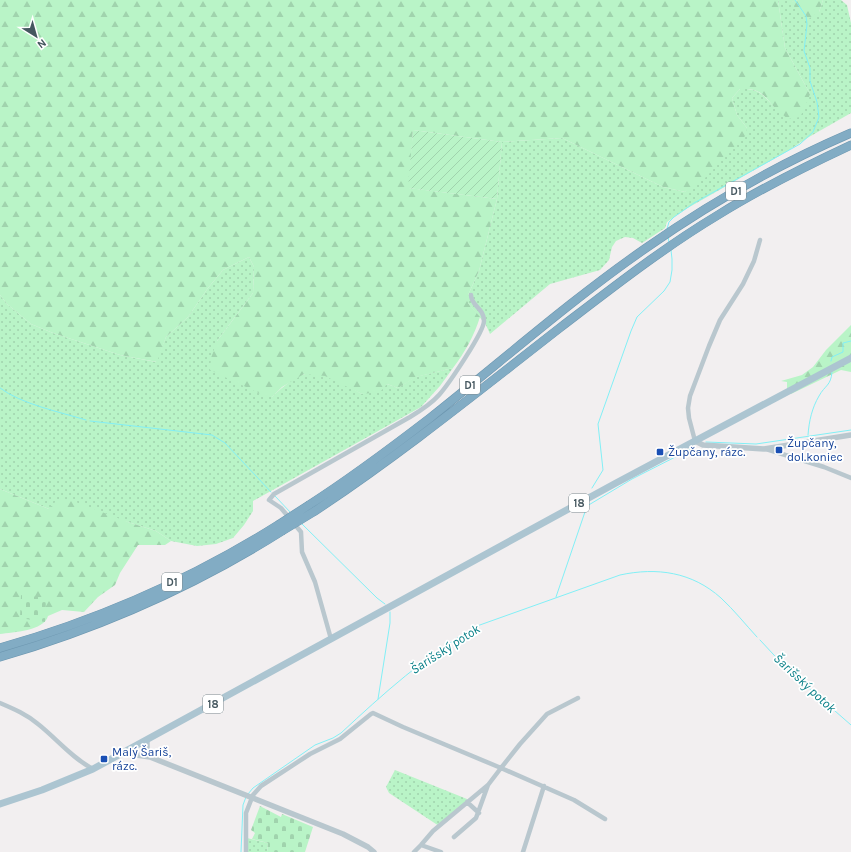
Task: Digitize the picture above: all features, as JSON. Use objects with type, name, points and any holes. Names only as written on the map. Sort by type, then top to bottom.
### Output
[{"type":"highway","name":"D1","points":[[312,508],[341,484],[413,431],[568,305],[684,222],[778,168],[851,133]]},
{"type":"highway","name":"D1","points":[[0,657],[66,636],[154,600],[233,560],[280,528],[390,459],[635,271],[718,214],[759,191],[851,146]]},
{"type":"highway","name":"D1","points":[[0,648],[62,629],[123,606],[280,528]]},
{"type":"main road","name":"18","points":[[0,804],[42,790],[93,769],[331,638],[851,358]]},
{"type":"street","points":[[760,240],[754,261],[743,284],[720,320],[690,396],[688,408],[689,418],[695,441],[703,445],[764,449],[851,435]]},
{"type":"street","points":[[331,638],[314,582],[302,552],[301,532],[281,508],[269,500],[270,497],[410,417],[423,409],[439,395],[456,371],[483,327],[483,314],[472,300],[471,295]]},
{"type":"street","points":[[764,449],[824,467],[851,478]]},
{"type":"street","points":[[414,852],[433,831],[488,785],[540,720],[554,710],[578,698]]},
{"type":"street","points":[[0,702],[23,713],[38,724],[85,765],[93,769]]},
{"type":"street","points":[[246,852],[246,813],[251,797],[258,789],[310,754],[340,739],[373,713],[544,786],[574,800],[606,819]]},
{"type":"street","points":[[147,740],[147,749],[150,756]]},
{"type":"street","points":[[123,753],[150,756],[343,834],[368,847],[374,852]]},
{"type":"street","points":[[454,837],[476,818],[488,785]]},
{"type":"street","points":[[523,852],[544,786]]},
{"type":"street","points":[[467,802],[478,813]]},
{"type":"street","points":[[421,846],[441,852]]},
{"type":"green space","points":[[0,0],[778,0],[785,48],[810,94],[800,117],[788,119],[760,92],[752,89],[740,89],[732,98],[737,115],[747,128],[746,135],[704,179],[685,192],[663,187],[562,138],[502,142],[413,130],[409,188],[497,199],[479,271],[468,295],[468,303],[480,317],[469,344],[453,368],[416,377],[398,388],[387,384],[380,392],[362,394],[325,376],[304,374],[282,387],[272,397],[261,394],[210,370],[211,358],[217,341],[253,293],[254,267],[249,257],[223,270],[208,288],[188,317],[166,337],[157,362],[120,355],[53,333],[31,324],[7,304],[0,295]]},
{"type":"green space","points":[[778,0],[798,0],[792,2],[819,12],[823,0],[841,0],[847,5],[851,23],[851,113],[686,209],[667,222],[665,228],[642,243],[633,238],[625,237],[616,241],[612,247],[609,260],[600,270],[550,284],[490,334],[486,325],[468,303],[468,295],[479,271],[497,199],[502,142],[562,138],[663,187],[685,192],[747,128],[737,115],[732,98],[740,89],[760,93],[774,107],[810,94],[785,48]]},
{"type":"green space","points":[[798,0],[823,0],[819,12],[807,20],[798,12],[791,2]]},
{"type":"green space","points":[[413,130],[502,142],[497,199],[408,188]]},
{"type":"green space","points":[[249,257],[254,267],[253,293],[217,341],[272,397],[292,380],[305,374],[327,377],[362,394],[387,384],[398,388],[415,377],[453,368],[440,386],[421,407],[253,501],[253,511],[233,538],[216,544],[197,546],[171,541],[156,531],[128,522],[49,509],[0,489],[0,295],[7,304],[31,324],[53,333],[120,355],[156,362],[166,337],[188,317],[208,288],[223,270]]},
{"type":"green space","points":[[851,325],[851,372],[841,370],[791,394],[787,389],[787,382],[781,381],[802,375],[813,367],[826,350]]},
{"type":"green space","points":[[0,489],[49,509],[56,501],[67,499],[156,531],[171,541],[165,545],[138,545],[120,573],[115,585],[98,597],[84,612],[62,610],[48,616],[41,625],[34,628],[0,634]]},
{"type":"green space","points":[[21,595],[46,598],[45,622],[20,618]]},
{"type":"green space","points":[[395,770],[467,799],[466,802],[439,826],[389,793],[386,787]]},
{"type":"green space","points":[[260,806],[281,817],[282,814],[313,827],[305,852],[267,852],[268,843],[252,839],[255,833],[251,830]]},
{"type":"green space","points":[[247,838],[268,843],[267,852],[247,852]]},
{"type":"waterway","points":[[667,229],[669,222],[674,217],[694,203],[800,144],[813,132],[819,117],[817,102],[810,81],[810,68],[804,51],[807,24],[806,16],[795,0]]},
{"type":"waterway","points":[[668,236],[669,243]]},
{"type":"waterway","points":[[592,488],[603,470],[598,424],[637,317],[664,291],[670,282],[672,270],[671,250]]},
{"type":"waterway","points":[[831,361],[832,357],[843,352],[843,343],[851,341]]},
{"type":"waterway","points":[[808,435],[814,405],[821,392],[829,383],[832,372]]},
{"type":"waterway","points":[[0,388],[19,399],[53,411],[86,420]]},
{"type":"waterway","points":[[90,421],[212,435],[225,443],[271,492]]},
{"type":"waterway","points":[[706,442],[756,444],[851,430]]},
{"type":"waterway","points":[[556,597],[587,506],[632,479],[691,449]]},
{"type":"waterway","points":[[275,496],[291,513]]},
{"type":"waterway","points":[[302,524],[377,598],[385,604]]},
{"type":"waterway","name":"Šarišský potok","points":[[248,794],[253,788],[315,745],[341,733],[423,662],[458,637],[477,626],[620,575],[661,572],[686,577],[698,582],[721,598],[757,637]]},
{"type":"waterway","points":[[378,699],[390,623],[390,612]]},
{"type":"waterway","name":"Šarišský potok","points":[[760,640],[786,668],[851,725]]},
{"type":"waterway","name":"Šarišský potok","points":[[241,852],[243,805],[246,797]]},
{"type":"place","name":"Župčany, dol.koniec","points":[[779,450]]},
{"type":"place","name":"Župčany, rázc.","points":[[660,452]]},
{"type":"place","name":"Malý Šariš, rázc.","points":[[104,759]]}]
